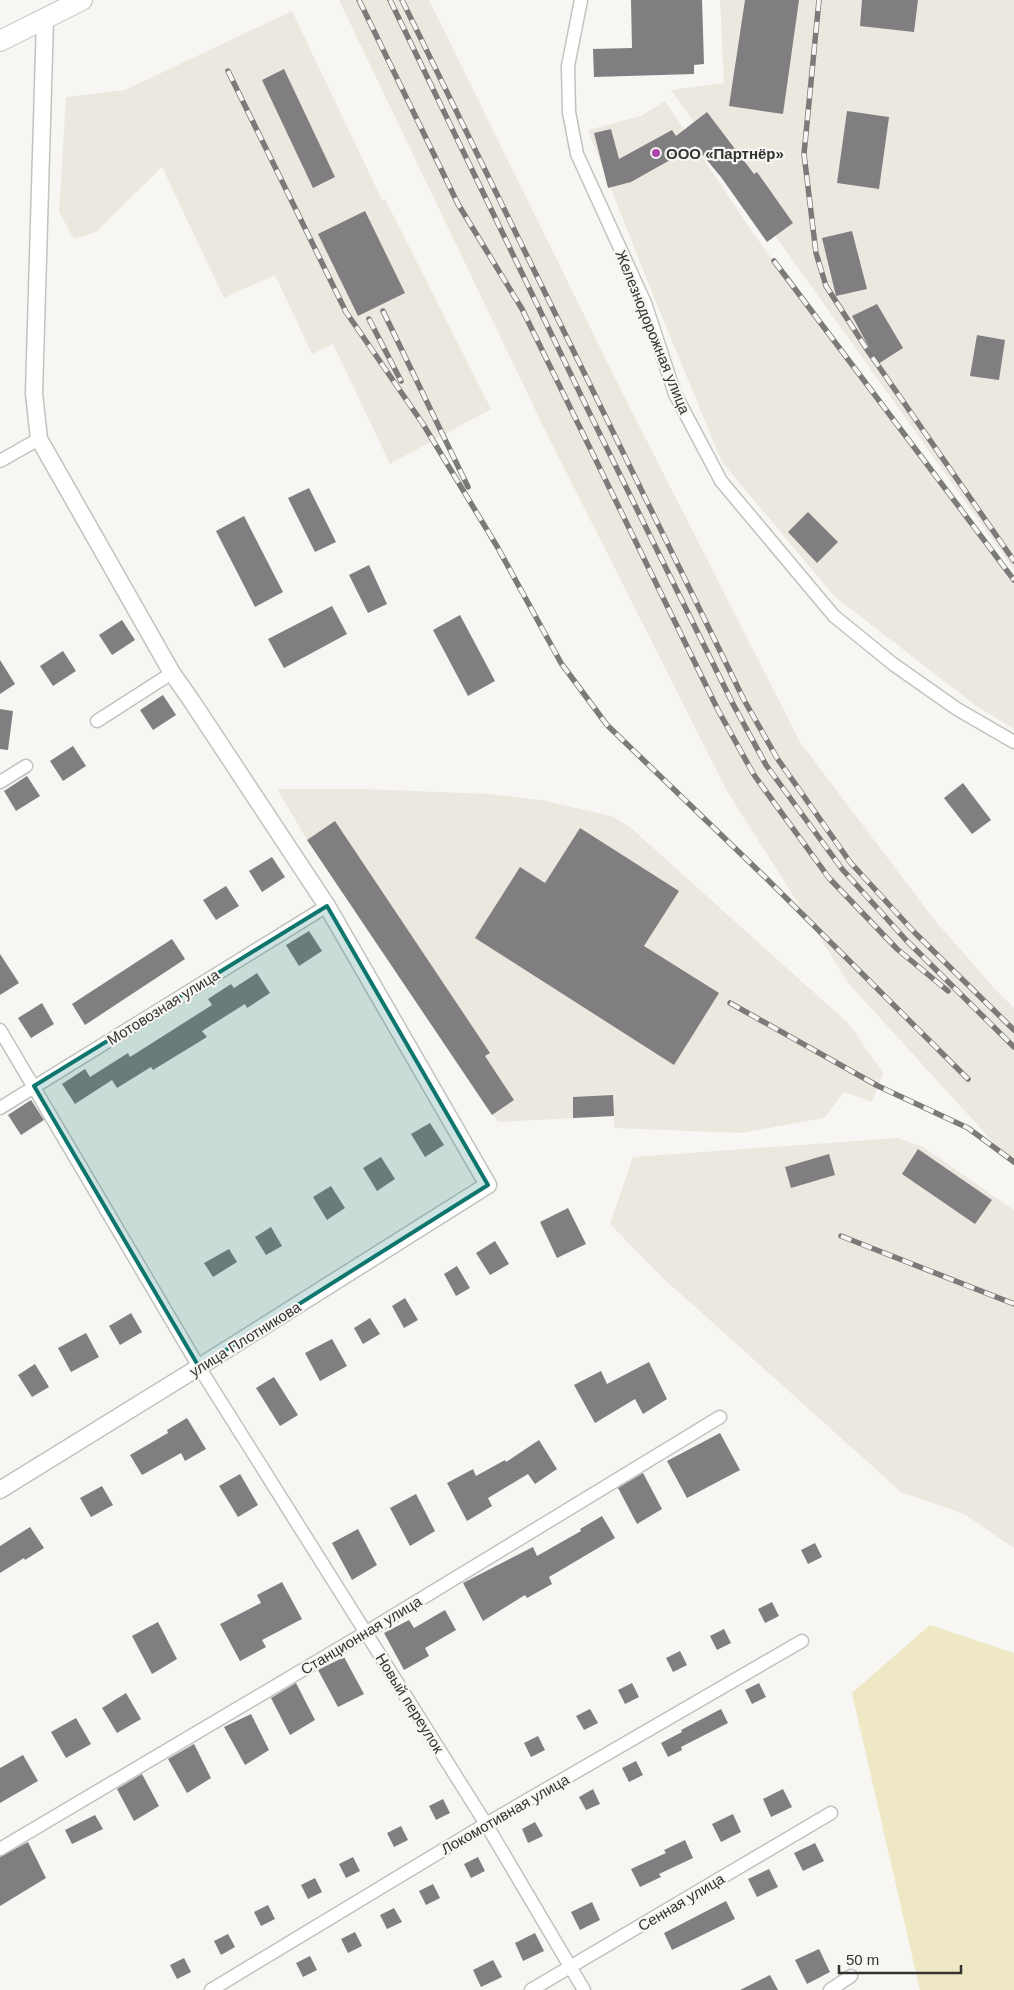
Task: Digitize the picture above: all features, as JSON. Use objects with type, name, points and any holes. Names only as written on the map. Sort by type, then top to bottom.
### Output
[{"type":"main road","points":[[0,41],[82,0]]},
{"type":"street","name":"Железнодорожная улица","points":[[581,0],[568,66],[569,112],[577,154],[645,303],[675,394],[721,481],[834,616],[892,664],[957,709],[1014,742]]},
{"type":"street","points":[[46,19],[34,393],[39,439],[172,673],[192,700],[327,906]]},
{"type":"street","points":[[0,462],[39,439]]},
{"type":"street","points":[[97,721],[172,673]]},
{"type":"street","points":[[0,782],[26,766]]},
{"type":"street","name":"Мотовозная улица","points":[[0,1108],[327,906]]},
{"type":"street","name":"улица Плотникова","points":[[0,1490],[488,1185],[327,906]]},
{"type":"street","name":"Новый переулок","points":[[0,1030],[199,1367],[486,1824],[584,1990]]},
{"type":"street","name":"Станционная улица","points":[[0,1849],[365,1633],[720,1417]]},
{"type":"street","name":"Локомотивная улица","points":[[211,1990],[486,1824],[802,1641]]},
{"type":"street","name":"Сенная улица","points":[[531,1990],[831,1813]]},
{"type":"street","points":[[830,1990],[851,1976]]},
{"type":"highlighted area","points":[[327,906],[488,1185],[199,1367],[34,1086]]},
{"type":"shaded area","points":[[339,0],[429,0],[623,394],[800,742],[933,918],[1014,1008],[1014,1165],[849,984],[727,791],[543,426]]},
{"type":"shaded area","points":[[720,0],[1014,0],[1014,570],[671,90],[724,83]]},
{"type":"shaded area","points":[[292,11],[382,200],[385,199],[491,409],[390,464],[333,344],[312,354],[275,275],[224,298],[162,167],[96,232],[74,239],[59,212],[66,97],[125,90]]},
{"type":"shaded area","points":[[665,101],[753,233],[1014,585],[1014,729],[975,705],[834,596],[722,462],[588,130],[641,116]]},
{"type":"shaded area","points":[[277,789],[363,789],[490,794],[540,800],[612,816],[630,827],[848,1023],[883,1073],[872,1102],[844,1092],[824,1118],[741,1133],[614,1128],[614,1116],[498,1122],[307,840]]},
{"type":"shaded area","points":[[897,1138],[923,1147],[1014,1210],[1014,1548],[964,1514],[901,1492],[664,1279],[610,1224],[633,1157]]},
{"type":"shaded area","points":[[930,1625],[1014,1653],[1014,1990],[920,1990],[852,1693]]},
{"type":"building","points":[[631,0],[702,0],[704,64],[694,65],[694,74],[594,77],[593,49],[632,48]]},
{"type":"building","points":[[745,0],[799,0],[783,114],[729,106]]},
{"type":"building","points":[[862,0],[918,0],[914,32],[860,26]]},
{"type":"building","points":[[284,69],[335,177],[313,188],[262,80]]},
{"type":"building","points":[[847,111],[889,117],[879,189],[837,183]]},
{"type":"building","points":[[707,112],[754,174],[757,172],[793,223],[767,242],[721,177],[695,146],[631,182],[608,188],[594,133],[611,129],[619,159],[672,130],[676,136]]},
{"type":"building","points":[[365,211],[405,293],[358,316],[318,234]]},
{"type":"building","points":[[852,231],[867,289],[836,296],[822,238]]},
{"type":"building","points":[[877,304],[903,348],[878,364],[852,316]]},
{"type":"building","points":[[977,335],[1005,340],[999,380],[970,376]]},
{"type":"building","points":[[309,488],[336,542],[315,552],[288,498]]},
{"type":"building","points":[[808,512],[838,542],[817,563],[788,532]]},
{"type":"building","points":[[244,516],[283,592],[255,607],[216,531]]},
{"type":"building","points":[[369,565],[387,604],[368,613],[349,575]]},
{"type":"building","points":[[332,606],[347,634],[284,668],[268,639]]},
{"type":"building","points":[[460,615],[495,681],[468,696],[433,630]]},
{"type":"building","points":[[122,620],[135,640],[112,655],[99,635]]},
{"type":"building","points":[[63,651],[76,671],[53,686],[40,666]]},
{"type":"building","points":[[0,660],[15,684],[0,694]]},
{"type":"building","points":[[163,695],[176,715],[153,730],[140,710]]},
{"type":"building","points":[[0,709],[13,711],[8,750],[0,749]]},
{"type":"building","points":[[73,746],[86,766],[63,781],[50,761]]},
{"type":"building","points":[[27,776],[40,796],[16,811],[4,791]]},
{"type":"building","points":[[963,783],[991,820],[972,834],[944,798]]},
{"type":"building","points":[[335,821],[490,1053],[485,1056],[514,1100],[492,1115],[307,840]]},
{"type":"building","points":[[580,828],[679,891],[644,946],[719,993],[674,1065],[475,938],[520,867],[545,883]]},
{"type":"building","points":[[272,857],[285,877],[262,892],[249,871]]},
{"type":"building","points":[[226,886],[239,906],[216,920],[203,900]]},
{"type":"building","points":[[309,931],[322,951],[299,966],[286,945]]},
{"type":"building","points":[[172,939],[185,959],[85,1025],[72,1004]]},
{"type":"building","points":[[0,954],[19,983],[0,995]]},
{"type":"building","points":[[257,973],[270,993],[247,1008],[245,1004],[202,1031],[207,1037],[153,1070],[151,1067],[117,1088],[112,1080],[75,1104],[62,1084],[85,1069],[90,1077],[128,1053],[130,1057],[212,1005],[208,999],[231,984],[234,988]]},
{"type":"building","points":[[42,1003],[54,1024],[31,1038],[18,1018]]},
{"type":"building","points":[[613,1095],[614,1116],[573,1118],[573,1097]]},
{"type":"building","points":[[31,1100],[44,1120],[21,1135],[8,1115]]},
{"type":"building","points":[[430,1123],[444,1145],[425,1157],[411,1134]]},
{"type":"building","points":[[918,1149],[992,1200],[975,1224],[902,1174]]},
{"type":"building","points":[[829,1154],[835,1175],[791,1188],[785,1167]]},
{"type":"building","points":[[381,1157],[395,1179],[377,1191],[363,1168]]},
{"type":"building","points":[[331,1186],[345,1208],[327,1220],[313,1197]]},
{"type":"building","points":[[568,1208],[586,1244],[557,1258],[540,1222]]},
{"type":"building","points":[[271,1227],[282,1246],[266,1255],[255,1237]]},
{"type":"building","points":[[495,1241],[509,1264],[490,1275],[476,1253]]},
{"type":"building","points":[[229,1249],[237,1262],[213,1277],[204,1263]]},
{"type":"building","points":[[457,1266],[470,1288],[456,1296],[444,1274]]},
{"type":"building","points":[[405,1298],[418,1320],[404,1328],[392,1306]]},
{"type":"building","points":[[131,1313],[142,1332],[120,1345],[109,1326]]},
{"type":"building","points":[[370,1318],[380,1334],[363,1344],[354,1328]]},
{"type":"building","points":[[86,1333],[99,1357],[71,1372],[58,1348]]},
{"type":"building","points":[[332,1339],[347,1366],[320,1381],[305,1353]]},
{"type":"building","points":[[649,1362],[667,1399],[643,1414],[635,1399],[595,1423],[574,1385],[601,1371],[607,1384]]},
{"type":"building","points":[[35,1364],[49,1387],[32,1397],[18,1375]]},
{"type":"building","points":[[274,1377],[298,1415],[280,1426],[256,1388]]},
{"type":"building","points":[[187,1418],[206,1449],[185,1461],[181,1453],[142,1475],[130,1455],[168,1433],[167,1430]]},
{"type":"building","points":[[720,1433],[740,1470],[687,1498],[667,1461]]},
{"type":"building","points":[[539,1440],[557,1469],[535,1484],[528,1474],[488,1498],[492,1506],[467,1521],[447,1483],[473,1469],[476,1476],[505,1460],[506,1462]]},
{"type":"building","points":[[643,1473],[662,1509],[637,1524],[618,1488]]},
{"type":"building","points":[[240,1474],[258,1505],[238,1517],[219,1486]]},
{"type":"building","points":[[102,1486],[113,1505],[91,1517],[80,1498]]},
{"type":"building","points":[[416,1494],[435,1531],[410,1546],[390,1508]]},
{"type":"building","points":[[602,1516],[615,1538],[549,1577],[552,1584],[527,1598],[525,1595],[483,1621],[463,1583],[533,1547],[537,1556],[581,1531],[580,1529]]},
{"type":"building","points":[[30,1527],[44,1548],[0,1573],[0,1546]]},
{"type":"building","points":[[358,1529],[377,1565],[352,1580],[332,1543]]},
{"type":"building","points":[[815,1543],[822,1557],[808,1564],[801,1550]]},
{"type":"building","points":[[282,1582],[302,1619],[262,1640],[266,1647],[240,1661],[220,1624],[261,1603],[257,1595]]},
{"type":"building","points":[[772,1602],[779,1616],[765,1623],[758,1609]]},
{"type":"building","points":[[445,1610],[456,1630],[425,1648],[429,1656],[404,1670],[384,1633],[409,1620],[414,1628]]},
{"type":"building","points":[[158,1622],[177,1659],[152,1674],[132,1636]]},
{"type":"building","points":[[724,1629],[731,1643],[717,1650],[710,1636]]},
{"type":"building","points":[[680,1651],[687,1665],[673,1672],[666,1658]]},
{"type":"building","points":[[344,1657],[364,1694],[338,1707],[318,1670]]},
{"type":"building","points":[[296,1683],[315,1720],[290,1735],[271,1698]]},
{"type":"building","points":[[632,1683],[639,1697],[625,1704],[618,1690]]},
{"type":"building","points":[[759,1683],[766,1697],[752,1704],[745,1690]]},
{"type":"building","points":[[126,1693],[141,1719],[117,1733],[102,1708]]},
{"type":"building","points":[[590,1709],[598,1723],[584,1730],[576,1716]]},
{"type":"building","points":[[721,1709],[728,1723],[681,1747],[682,1750],[668,1757],[661,1743]]},
{"type":"building","points":[[251,1714],[269,1750],[245,1765],[224,1727]]},
{"type":"building","points":[[76,1718],[91,1744],[66,1758],[51,1732]]},
{"type":"building","points":[[538,1736],[545,1750],[531,1757],[524,1743]]},
{"type":"building","points":[[194,1744],[211,1778],[187,1793],[168,1759]]},
{"type":"building","points":[[23,1755],[38,1781],[0,1803],[0,1768]]},
{"type":"building","points":[[636,1761],[643,1775],[629,1782],[622,1768]]},
{"type":"building","points":[[142,1774],[159,1806],[134,1821],[117,1789]]},
{"type":"building","points":[[593,1789],[600,1804],[586,1810],[579,1797]]},
{"type":"building","points":[[783,1789],[792,1807],[771,1817],[763,1799]]},
{"type":"building","points":[[443,1799],[450,1813],[436,1820],[429,1806]]},
{"type":"building","points":[[733,1814],[741,1832],[721,1842],[712,1824]]},
{"type":"building","points":[[95,1815],[103,1829],[72,1844],[65,1830]]},
{"type":"building","points":[[535,1822],[543,1836],[528,1843],[522,1829]]},
{"type":"building","points":[[401,1826],[408,1840],[394,1847],[387,1833]]},
{"type":"building","points":[[685,1840],[693,1858],[659,1874],[661,1877],[640,1887],[631,1869],[666,1853],[664,1850]]},
{"type":"building","points":[[28,1842],[46,1878],[0,1906],[0,1857]]},
{"type":"building","points":[[815,1843],[824,1861],[803,1871],[794,1853]]},
{"type":"building","points":[[353,1857],[360,1871],[346,1878],[339,1864]]},
{"type":"building","points":[[478,1857],[485,1871],[471,1878],[464,1864]]},
{"type":"building","points":[[769,1869],[778,1887],[757,1897],[748,1879]]},
{"type":"building","points":[[315,1878],[322,1892],[308,1899],[301,1885]]},
{"type":"building","points":[[433,1884],[440,1898],[426,1905],[419,1891]]},
{"type":"building","points":[[726,1901],[735,1919],[672,1950],[664,1933]]},
{"type":"building","points":[[592,1902],[600,1920],[580,1930],[571,1912]]},
{"type":"building","points":[[268,1905],[275,1919],[261,1926],[254,1912]]},
{"type":"building","points":[[394,1908],[402,1922],[387,1929],[380,1915]]},
{"type":"building","points":[[355,1932],[362,1946],[348,1953],[341,1939]]},
{"type":"building","points":[[535,1933],[544,1951],[523,1961],[515,1943]]},
{"type":"building","points":[[228,1934],[235,1947],[221,1955],[214,1941]]},
{"type":"building","points":[[819,1949],[830,1972],[807,1984],[795,1960]]},
{"type":"building","points":[[310,1956],[317,1970],[303,1977],[296,1963]]},
{"type":"building","points":[[184,1958],[191,1972],[177,1979],[170,1965]]},
{"type":"building","points":[[493,1960],[502,1977],[481,1987],[473,1970]]},
{"type":"building","points":[[770,1975],[778,1990],[740,1990]]},
{"type":"railway","points":[[359,0],[458,204],[522,309],[718,710],[754,775],[829,878],[897,949],[948,991]]},
{"type":"railway","points":[[390,0],[589,412],[733,704],[766,765],[842,869],[906,940],[1014,1047]]},
{"type":"railway","points":[[402,0],[744,700],[777,758],[850,862],[915,933],[1014,1030]]},
{"type":"railway","points":[[819,0],[804,154],[816,253],[826,286],[868,351],[1014,561]]},
{"type":"railway","points":[[228,71],[346,312],[423,424],[498,548],[561,663],[607,725],[766,878],[968,1079]]},
{"type":"railway","points":[[774,261],[1014,580]]},
{"type":"railway","points":[[383,311],[468,487]]},
{"type":"railway","points":[[369,319],[401,381]]},
{"type":"railway","points":[[730,1003],[878,1086],[968,1128],[1014,1162]]},
{"type":"railway","points":[[841,1236],[1014,1304]]},
{"type":"place","name":"ООО «Партнёр»","points":[[656,153]]}]
